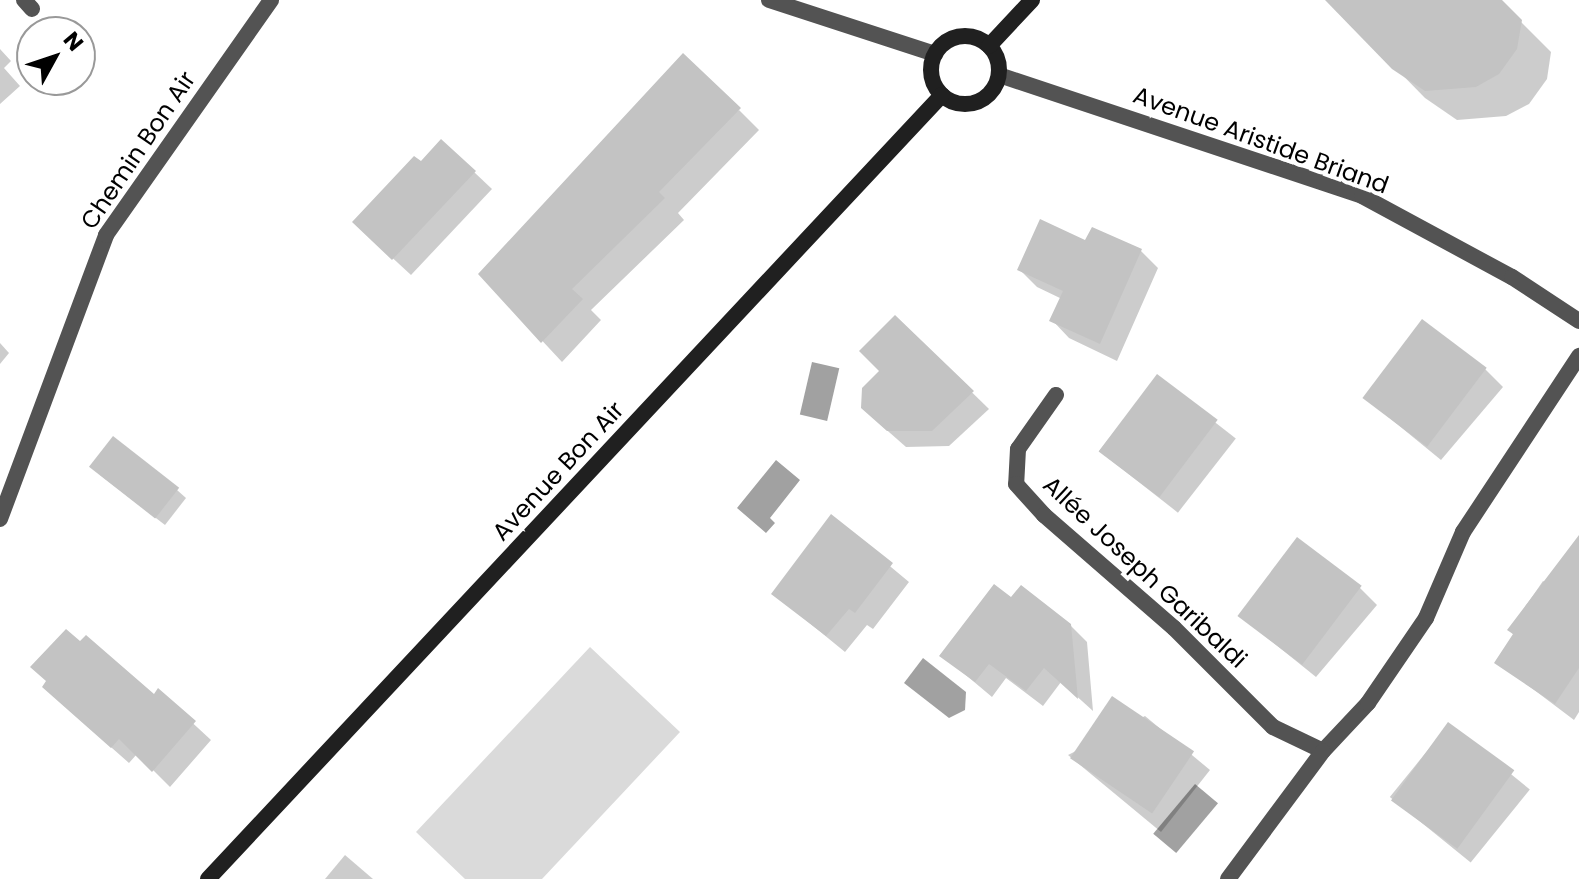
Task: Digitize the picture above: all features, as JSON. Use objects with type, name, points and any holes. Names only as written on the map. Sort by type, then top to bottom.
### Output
[{"type":"main road","points":[[989,46],[1032,0]]},
{"type":"main road","points":[[958,37],[979,39],[989,46],[999,75],[979,101],[959,104],[942,95],[932,76],[935,54],[958,37]]},
{"type":"main road","name":"Avenue Bon Air","points":[[208,879],[942,95]]},
{"type":"street","name":"Chemin Bon Air","points":[[0,519],[106,235],[271,0]]},
{"type":"street","points":[[769,0],[935,54]]},
{"type":"street","name":"Avenue Aristide Briand","points":[[999,75],[1362,196],[1512,277],[1579,321]]},
{"type":"street","points":[[1228,879],[1323,751],[1368,703],[1426,618],[1463,532],[1579,356]]},
{"type":"street","name":"Allée Joseph Garibaldi","points":[[1056,395],[1018,449],[1016,484],[1174,628],[1273,727],[1323,751]]},
{"type":"shaded area","points":[[812,362],[839,368],[827,421],[800,415]]},
{"type":"shaded area","points":[[776,460],[800,480],[770,518],[775,523],[766,533],[737,508]]},
{"type":"shaded area","points":[[590,647],[680,732],[542,879],[465,879],[416,832]]},
{"type":"shaded area","points":[[923,658],[966,692],[965,710],[949,718],[904,683]]},
{"type":"shaded area","points":[[1195,784],[1218,803],[1176,853],[1153,834]]},
{"type":"building","points":[[1325,0],[1502,0],[1522,20],[1517,49],[1499,74],[1476,87],[1425,91],[1392,69]]},
{"type":"building","points":[[683,53],[741,108],[659,192],[665,198],[572,289],[583,299],[541,343],[478,274]]},
{"type":"building","points":[[441,139],[476,171],[392,260],[352,222],[414,156],[421,161]]},
{"type":"building","points":[[1040,219],[1085,240],[1092,227],[1142,249],[1100,344],[1049,321],[1063,291],[1017,270]]},
{"type":"building","points":[[895,315],[974,391],[932,431],[887,431],[861,408],[862,388],[879,371],[859,351]]},
{"type":"building","points":[[1422,319],[1487,368],[1427,447],[1362,398]]},
{"type":"building","points":[[1157,374],[1218,420],[1159,497],[1099,451]]},
{"type":"building","points":[[113,436],[179,488],[155,518],[89,467]]},
{"type":"building","points":[[831,514],[893,563],[855,613],[849,609],[826,636],[771,594]]},
{"type":"building","points":[[1579,535],[1579,668],[1555,704],[1494,663],[1513,634],[1507,630]]},
{"type":"building","points":[[1297,537],[1362,586],[1302,665],[1237,616]]},
{"type":"building","points":[[994,584],[1011,597],[1021,585],[1071,624],[1078,699],[1044,668],[1026,691],[989,664],[975,682],[939,656]]},
{"type":"building","points":[[66,629],[80,641],[86,635],[154,694],[158,688],[196,721],[152,772],[119,739],[111,748],[42,687],[46,681],[30,667]]},
{"type":"building","points":[[1112,696],[1194,751],[1152,814],[1070,758]]},
{"type":"building","points":[[1448,722],[1514,770],[1457,849],[1391,800]]}]
